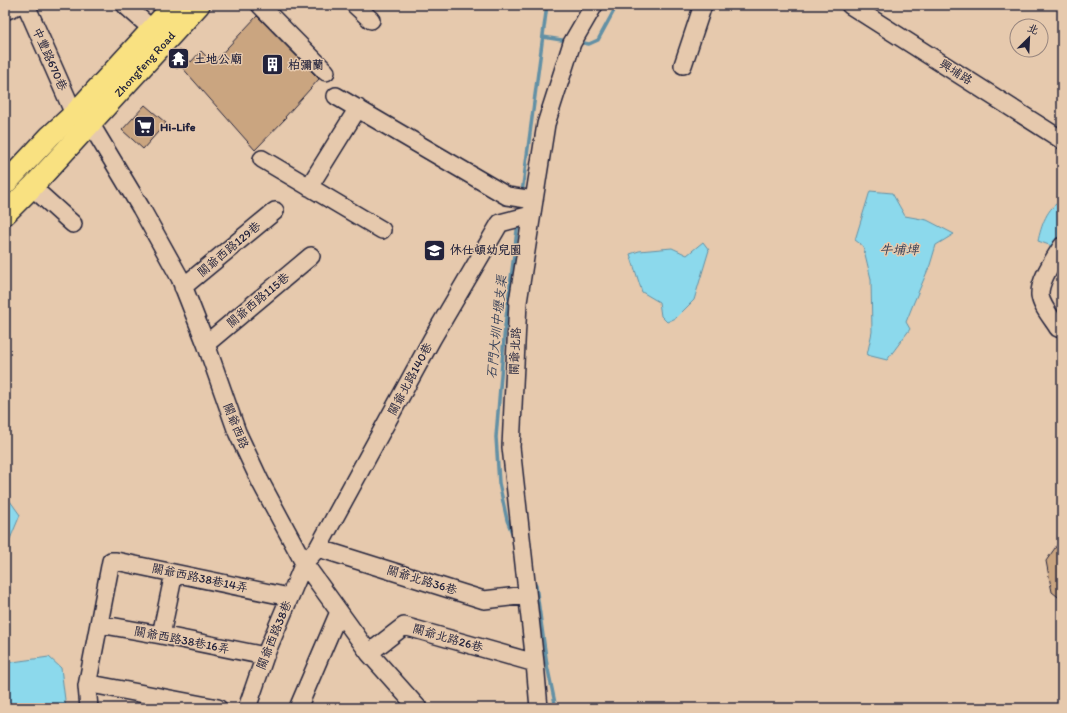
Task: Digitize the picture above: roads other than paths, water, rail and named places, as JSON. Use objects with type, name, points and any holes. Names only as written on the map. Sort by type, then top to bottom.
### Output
[{"type":"main road","name":"Zhongfeng Road","points":[[82,118],[152,29],[174,5]]},
{"type":"main road","name":"Zhongfeng Road","points":[[82,118],[199,5]]},
{"type":"main road","points":[[5,184],[50,136],[82,118]]},
{"type":"main road","points":[[5,214],[32,188],[82,118]]},
{"type":"street","points":[[5,11],[19,5]]},
{"type":"street","name":"中豐路670巷","points":[[26,5],[82,118]]},
{"type":"street","points":[[124,5],[152,29]]},
{"type":"street","points":[[260,5],[326,72]]},
{"type":"street","points":[[355,5],[371,20]]},
{"type":"street","name":"關爺北路","points":[[539,708],[510,447],[518,302],[546,124],[572,43],[594,5]]},
{"type":"street","points":[[683,65],[703,5]]},
{"type":"street","name":"興埔路","points":[[850,5],[1062,140]]},
{"type":"street","points":[[336,96],[508,196],[532,208]]},
{"type":"street","points":[[310,187],[358,108]]},
{"type":"street","name":"關爺西路","points":[[82,118],[141,208],[180,278],[206,344],[237,432],[260,481],[304,563],[369,653],[418,708]]},
{"type":"street","points":[[262,159],[382,230]]},
{"type":"street","points":[[32,188],[73,224]]},
{"type":"street","name":"關爺北路140巷","points":[[304,563],[318,548],[432,338],[500,223],[532,208]]},
{"type":"street","name":"關爺西路129巷","points":[[183,287],[275,211]]},
{"type":"street","points":[[1062,246],[1042,282],[1040,295],[1044,307],[1058,328],[1062,329]]},
{"type":"street","name":"關爺西路115巷","points":[[206,344],[311,256]]},
{"type":"street","name":"關爺北路36巷","points":[[318,548],[484,600],[527,595]]},
{"type":"street","name":"關爺西路38巷14弄","points":[[99,624],[111,561],[289,597]]},
{"type":"street","name":"關爺西路38巷","points":[[247,708],[265,656],[304,563]]},
{"type":"street","points":[[161,635],[174,573]]},
{"type":"street","points":[[298,708],[339,612]]},
{"type":"street","points":[[89,708],[87,686],[99,624]]},
{"type":"street","name":"關爺西路38巷16弄","points":[[99,624],[265,656]]},
{"type":"street","name":"關爺北路26巷","points":[[369,653],[404,626],[535,663]]},
{"type":"street","points":[[87,686],[91,684],[218,708]]},
{"type":"water","name":"牛埔埤","points":[[870,191],[892,193],[905,216],[927,220],[954,234],[936,245],[930,265],[906,322],[910,329],[887,360],[867,355],[872,332],[871,279],[863,246],[855,240]]},
{"type":"water","points":[[1062,201],[1062,235],[1052,246],[1038,241],[1043,224],[1052,207]]},
{"type":"water","points":[[703,242],[709,250],[694,300],[676,318],[667,322],[661,316],[659,302],[642,292],[630,254],[639,251],[672,248],[687,255]]},
{"type":"water","points":[[5,501],[10,501],[20,515],[5,551]]},
{"type":"water","points":[[49,657],[61,668],[66,708],[5,708],[5,663]]},
{"type":"waterway","name":"石門大圳中壢支渠","points":[[522,193],[547,5]]},
{"type":"waterway","name":"石門大圳中壢支渠","points":[[578,42],[589,44],[598,40],[617,5]]},
{"type":"waterway","name":"石門大圳中壢支渠","points":[[543,37],[568,41]]},
{"type":"waterway","name":"石門大圳中壢支渠","points":[[513,535],[507,520],[499,483],[496,437],[505,326],[518,223]]},
{"type":"waterway","name":"石門大圳中壢支渠","points":[[533,581],[536,586],[547,665],[556,708]]},
{"type":"place","name":"土地公廟","points":[[178,59]]},
{"type":"place","name":"柏彌蘭","points":[[272,65]]},
{"type":"place","name":"Hi-Life","points":[[144,127]]},
{"type":"place","name":"休仕頓幼兒園","points":[[434,250]]}]
